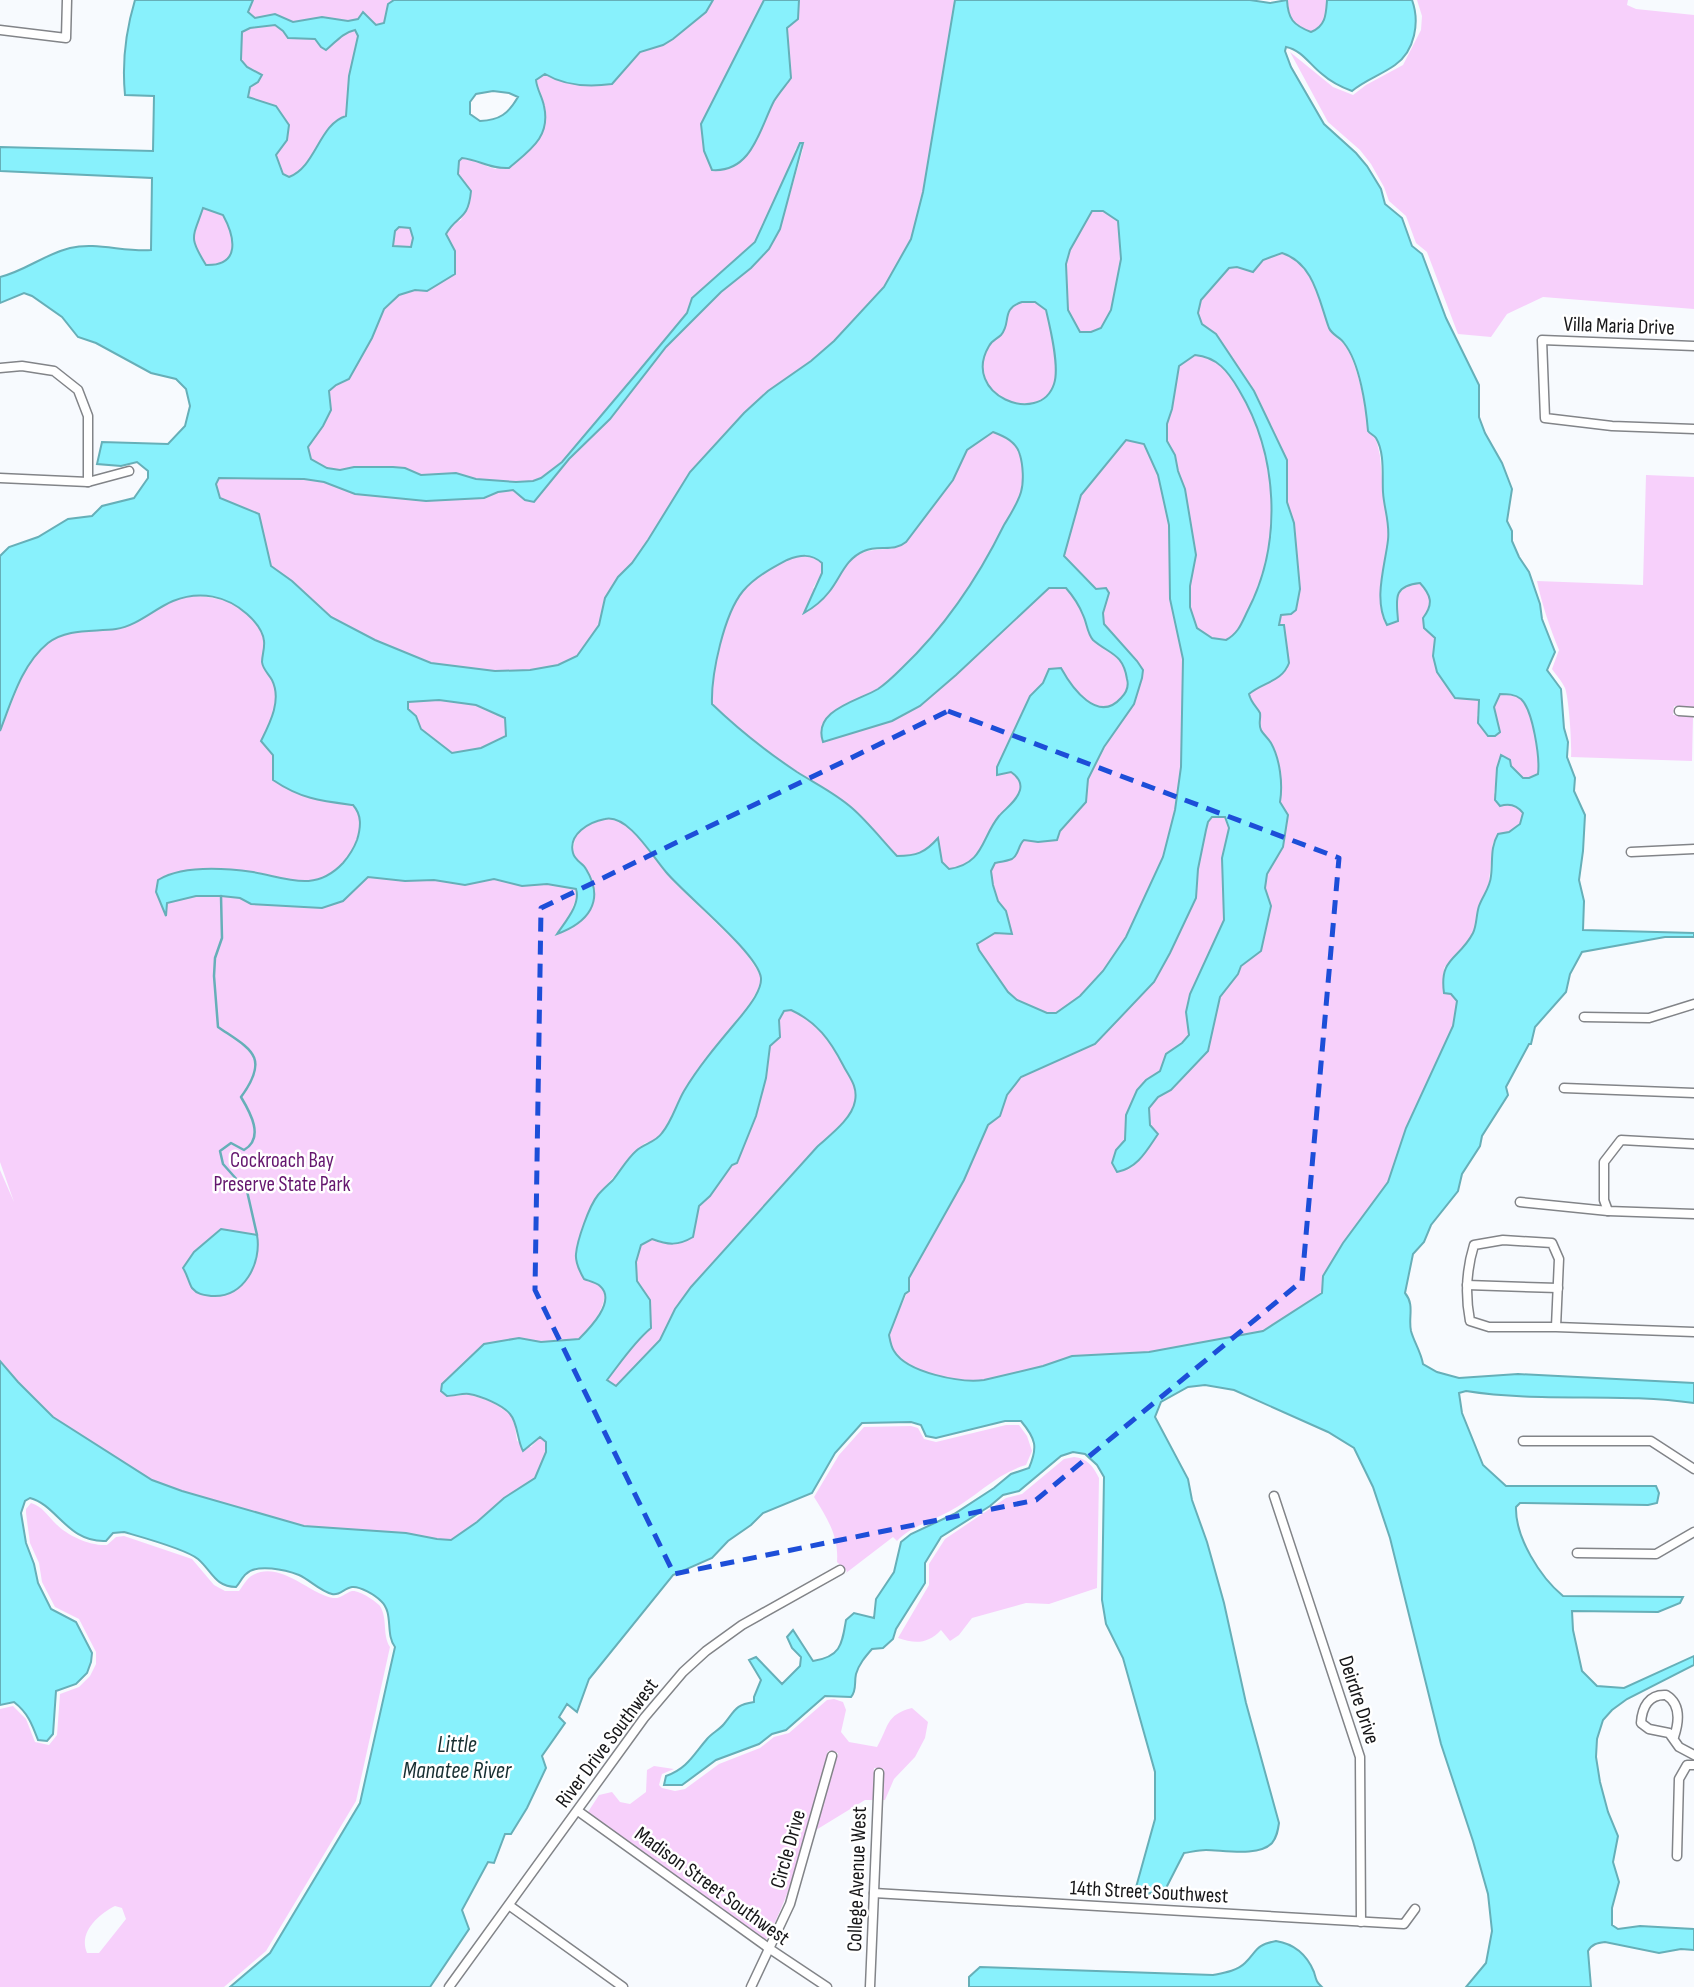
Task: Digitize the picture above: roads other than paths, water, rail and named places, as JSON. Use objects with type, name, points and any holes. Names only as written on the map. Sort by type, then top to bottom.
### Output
[{"type":"street","points":[[0,30],[66,38],[67,0]]},
{"type":"street","name":"Villa Maria Drive","points":[[1694,346],[1542,340],[1545,418],[1612,426],[1694,429]]},
{"type":"street","points":[[0,368],[22,366],[54,371],[78,390],[88,416],[88,482]]},
{"type":"street","points":[[0,478],[88,482],[129,471]]},
{"type":"street","points":[[1679,711],[1694,712]]},
{"type":"street","points":[[1632,852],[1694,849]]},
{"type":"street","points":[[1584,1017],[1649,1018],[1694,1004]]},
{"type":"street","points":[[1564,1088],[1694,1093]]},
{"type":"street","points":[[1608,1211],[1604,1200],[1604,1162],[1621,1140],[1694,1144]]},
{"type":"street","points":[[1520,1202],[1608,1211],[1694,1214]]},
{"type":"street","points":[[1556,1326],[1559,1259],[1552,1244],[1503,1240],[1474,1245],[1467,1267],[1466,1285],[1470,1321],[1489,1327],[1556,1326],[1694,1332]]},
{"type":"street","points":[[1466,1285],[1558,1288]]},
{"type":"street","points":[[1523,1441],[1651,1441],[1694,1469]]},
{"type":"street","name":"Deirdre Drive","points":[[1274,1496],[1360,1757],[1361,1922]]},
{"type":"street","points":[[1577,1553],[1656,1554],[1694,1532]]},
{"type":"street","name":"River Drive Southwest","points":[[449,1987],[644,1718],[683,1672],[742,1625],[840,1570]]},
{"type":"street","points":[[1674,1737],[1677,1721],[1674,1702],[1666,1695],[1656,1695],[1650,1699],[1642,1713],[1641,1723],[1648,1729],[1668,1733],[1674,1737],[1679,1747],[1694,1755]]},
{"type":"street","name":"Circle Drive","points":[[751,1987],[790,1904],[832,1756]]},
{"type":"street","points":[[1677,1856],[1679,1779],[1688,1765],[1694,1765]]},
{"type":"street","name":"College Avenue West","points":[[870,1987],[879,1773]]},
{"type":"street","name":"Madison Street Southwest","points":[[578,1811],[827,1987]]},
{"type":"street","name":"14th Street Southwest","points":[[874,1892],[1404,1924],[1415,1909]]},
{"type":"street","points":[[510,1906],[623,1987]]},
{"type":"water","name":"Little Manatee River","points":[[135,0],[253,0],[248,12],[255,18],[275,14],[293,22],[322,17],[348,21],[358,19],[363,12],[376,25],[384,23],[388,4],[394,0],[713,0],[706,12],[673,39],[640,52],[612,84],[578,85],[545,74],[536,80],[544,106],[542,134],[509,168],[462,158],[459,161],[458,174],[471,191],[465,213],[446,234],[455,251],[455,274],[427,291],[415,290],[399,295],[384,309],[372,338],[349,379],[329,391],[331,410],[308,447],[311,459],[327,468],[340,470],[354,467],[393,467],[405,468],[421,475],[456,473],[476,479],[516,482],[541,478],[562,462],[638,372],[687,313],[692,298],[755,242],[800,143],[803,143],[780,229],[769,249],[666,347],[610,419],[569,459],[534,502],[525,500],[513,490],[484,498],[426,501],[355,494],[324,482],[304,479],[219,478],[216,484],[220,498],[259,514],[271,566],[292,581],[331,617],[375,640],[431,663],[495,671],[530,670],[558,665],[577,656],[599,625],[605,598],[648,540],[690,472],[744,413],[768,391],[834,341],[884,287],[911,239],[923,192],[955,0],[1250,0],[1270,3],[1287,0],[1293,20],[1311,32],[1322,23],[1327,0],[1412,0],[1416,17],[1414,36],[1407,52],[1395,65],[1352,91],[1329,79],[1297,51],[1286,47],[1285,51],[1291,67],[1324,124],[1367,166],[1381,189],[1385,204],[1402,218],[1412,246],[1422,254],[1446,318],[1479,385],[1479,417],[1512,489],[1507,521],[1512,531],[1512,541],[1529,572],[1542,619],[1555,652],[1547,670],[1561,689],[1564,728],[1568,742],[1567,757],[1575,778],[1574,791],[1585,815],[1579,880],[1584,901],[1583,930],[1694,933],[1694,937],[1665,937],[1582,952],[1570,974],[1566,992],[1535,1027],[1531,1044],[1506,1087],[1508,1095],[1462,1174],[1458,1191],[1431,1225],[1424,1242],[1413,1254],[1405,1293],[1411,1307],[1411,1331],[1423,1364],[1437,1372],[1459,1378],[1518,1374],[1694,1383],[1694,1403],[1637,1398],[1495,1395],[1466,1391],[1459,1393],[1462,1413],[1483,1465],[1506,1486],[1656,1486],[1659,1493],[1657,1503],[1648,1505],[1520,1503],[1516,1507],[1520,1531],[1530,1556],[1563,1596],[1683,1597],[1680,1603],[1658,1612],[1572,1611],[1573,1630],[1582,1671],[1597,1686],[1624,1688],[1694,1656],[1694,1665],[1627,1699],[1612,1710],[1603,1720],[1597,1739],[1596,1757],[1608,1812],[1618,1836],[1613,1862],[1619,1882],[1612,1908],[1612,1925],[1618,1929],[1640,1926],[1694,1929],[1694,1950],[1681,1949],[1659,1953],[1602,1942],[1593,1945],[1588,1951],[1591,1987],[1466,1987],[1486,1963],[1492,1931],[1488,1894],[1441,1744],[1390,1538],[1373,1487],[1354,1448],[1328,1432],[1234,1390],[1205,1385],[1188,1387],[1161,1402],[1155,1417],[1188,1479],[1224,1603],[1246,1703],[1279,1823],[1272,1843],[1259,1850],[1203,1850],[1184,1853],[1165,1890],[1137,1896],[1135,1891],[1155,1819],[1155,1772],[1123,1658],[1106,1624],[1102,1600],[1104,1477],[1097,1465],[1085,1454],[1073,1452],[1061,1456],[1019,1491],[1003,1495],[941,1537],[925,1563],[925,1583],[896,1629],[893,1639],[883,1648],[872,1649],[862,1661],[851,1697],[825,1696],[786,1730],[772,1734],[759,1744],[716,1760],[682,1785],[664,1785],[666,1776],[685,1765],[736,1708],[754,1702],[761,1680],[749,1660],[756,1657],[782,1684],[800,1666],[801,1657],[792,1648],[787,1637],[793,1630],[813,1661],[835,1653],[843,1636],[846,1620],[854,1613],[874,1618],[876,1599],[894,1572],[901,1542],[911,1534],[954,1514],[1011,1474],[1029,1468],[1034,1454],[1034,1443],[1021,1421],[1005,1421],[936,1438],[926,1436],[921,1425],[911,1422],[862,1423],[835,1453],[812,1493],[763,1513],[728,1541],[712,1558],[673,1575],[589,1679],[577,1712],[567,1704],[559,1717],[565,1723],[542,1756],[546,1768],[527,1808],[511,1834],[505,1834],[494,1863],[488,1862],[462,1910],[469,1929],[430,1987],[230,1987],[270,1953],[360,1803],[395,1647],[390,1636],[389,1617],[385,1606],[371,1594],[352,1587],[332,1594],[299,1575],[272,1568],[251,1571],[236,1587],[229,1586],[218,1581],[198,1559],[184,1551],[124,1532],[113,1533],[106,1541],[93,1540],[72,1530],[48,1508],[30,1498],[25,1501],[21,1513],[26,1543],[38,1583],[51,1609],[76,1622],[92,1653],[91,1662],[87,1673],[76,1684],[56,1691],[53,1734],[47,1741],[38,1740],[29,1719],[14,1702],[0,1705],[0,1361],[53,1417],[152,1480],[304,1526],[406,1533],[451,1540],[504,1498],[535,1478],[546,1452],[546,1442],[540,1437],[523,1451],[515,1422],[507,1411],[474,1395],[447,1396],[441,1391],[442,1384],[484,1344],[519,1338],[541,1342],[579,1339],[595,1322],[603,1307],[604,1292],[599,1285],[584,1279],[576,1257],[581,1233],[591,1207],[633,1154],[662,1133],[690,1081],[748,1007],[761,983],[757,967],[748,954],[675,882],[631,829],[614,819],[593,823],[581,830],[574,840],[573,853],[592,881],[594,901],[585,917],[557,934],[574,907],[576,889],[547,884],[522,886],[494,879],[465,885],[434,880],[405,881],[368,877],[343,901],[322,908],[251,904],[240,898],[196,896],[167,903],[166,916],[156,892],[158,880],[168,875],[191,870],[217,869],[311,881],[322,878],[343,863],[357,840],[359,830],[360,821],[353,805],[312,798],[273,780],[273,755],[261,741],[274,711],[276,695],[272,680],[263,665],[263,637],[258,626],[247,614],[222,599],[203,596],[183,598],[166,604],[124,627],[72,633],[55,638],[31,661],[0,731],[0,556],[9,547],[38,537],[68,519],[92,516],[102,506],[134,498],[148,478],[148,471],[137,462],[121,466],[97,464],[102,442],[168,444],[185,426],[190,406],[186,389],[176,379],[151,373],[96,343],[78,337],[62,317],[32,296],[24,293],[0,303],[0,277],[61,251],[80,246],[151,250],[152,178],[0,171],[0,147],[153,151],[154,96],[125,95],[124,59]],"holes":[[[275,25],[288,38],[315,39],[326,50],[350,31],[355,30],[358,36],[349,76],[346,116],[337,121],[323,136],[306,164],[289,177],[283,174],[276,155],[287,140],[289,125],[276,106],[248,97],[250,87],[258,82],[262,75],[247,67],[241,60],[242,32],[250,28]],[[493,91],[518,97],[507,112],[493,119],[480,121],[470,114],[470,102],[476,94]],[[203,208],[223,215],[232,241],[230,255],[225,261],[206,265],[197,248],[195,232]],[[1092,211],[1103,211],[1118,221],[1121,259],[1111,310],[1101,328],[1080,332],[1068,310],[1066,264],[1070,250]],[[399,227],[410,228],[413,238],[411,247],[393,246],[395,231]],[[1282,253],[1301,265],[1314,284],[1329,328],[1350,352],[1364,398],[1368,431],[1376,438],[1381,451],[1388,533],[1380,594],[1387,625],[1398,621],[1397,601],[1400,591],[1404,587],[1420,583],[1430,600],[1423,618],[1424,628],[1435,638],[1433,656],[1437,672],[1455,698],[1479,700],[1478,723],[1488,736],[1495,736],[1500,732],[1494,707],[1500,694],[1514,695],[1521,699],[1529,713],[1535,735],[1538,774],[1523,778],[1511,766],[1510,760],[1501,755],[1497,768],[1495,800],[1500,806],[1513,805],[1523,813],[1520,824],[1509,832],[1498,834],[1495,839],[1490,880],[1479,906],[1474,930],[1444,972],[1444,993],[1451,994],[1457,1001],[1453,1026],[1406,1128],[1388,1182],[1343,1243],[1323,1276],[1322,1293],[1263,1331],[1149,1352],[1072,1356],[984,1380],[962,1380],[935,1375],[901,1359],[891,1343],[889,1335],[905,1294],[909,1291],[909,1278],[964,1180],[988,1125],[1000,1116],[1007,1095],[1021,1077],[1095,1044],[1154,982],[1196,898],[1198,869],[1208,822],[1212,817],[1225,817],[1229,828],[1222,858],[1224,920],[1190,994],[1186,1012],[1189,1035],[1166,1054],[1160,1071],[1137,1090],[1126,1115],[1125,1140],[1116,1150],[1112,1163],[1117,1172],[1131,1167],[1146,1152],[1158,1134],[1150,1125],[1149,1108],[1158,1097],[1171,1090],[1208,1051],[1220,997],[1241,966],[1261,951],[1271,906],[1265,888],[1267,874],[1283,847],[1288,815],[1280,802],[1281,780],[1277,756],[1261,730],[1260,713],[1249,694],[1277,678],[1289,663],[1284,625],[1279,625],[1281,615],[1291,614],[1296,610],[1300,589],[1294,523],[1287,502],[1287,460],[1254,391],[1216,334],[1202,324],[1198,313],[1201,300],[1229,268],[1237,267],[1253,272],[1263,260]],[[1022,302],[1035,302],[1046,310],[1054,347],[1056,377],[1046,397],[1034,403],[1020,404],[1005,400],[993,391],[985,379],[983,363],[989,346],[1004,330],[1009,312]],[[1195,355],[1203,356],[1216,362],[1231,377],[1252,415],[1262,442],[1271,499],[1267,556],[1244,619],[1237,631],[1226,640],[1212,638],[1197,628],[1190,607],[1190,586],[1196,555],[1185,489],[1175,455],[1167,441],[1167,424],[1179,366]],[[993,432],[1016,446],[1023,474],[1020,496],[972,583],[932,636],[894,676],[878,689],[830,714],[821,731],[823,742],[892,721],[920,706],[1049,588],[1066,588],[1069,591],[1080,608],[1089,634],[1119,659],[1128,684],[1121,698],[1112,705],[1103,707],[1086,700],[1061,668],[1049,669],[1043,683],[1030,696],[997,767],[997,775],[1011,772],[1017,777],[1020,784],[1019,794],[993,824],[975,856],[969,862],[949,869],[942,862],[938,838],[920,853],[897,856],[846,803],[775,757],[743,732],[712,704],[712,691],[716,661],[730,614],[748,586],[787,560],[810,556],[822,563],[822,573],[804,613],[826,595],[858,554],[870,549],[896,547],[906,542],[953,480],[967,450]],[[1126,440],[1144,444],[1158,475],[1169,525],[1170,599],[1183,659],[1181,767],[1175,810],[1163,857],[1126,937],[1103,971],[1080,996],[1056,1013],[1047,1013],[1017,1000],[1008,992],[977,944],[995,933],[1012,934],[1006,911],[998,901],[993,885],[991,871],[995,863],[1014,857],[1024,840],[1057,840],[1060,831],[1086,802],[1088,779],[1104,747],[1134,704],[1143,670],[1104,624],[1103,613],[1109,593],[1106,588],[1096,589],[1064,556],[1081,495]],[[439,700],[476,705],[505,718],[506,736],[481,748],[452,753],[421,729],[416,716],[408,709],[408,702]],[[791,1010],[815,1026],[833,1048],[852,1082],[856,1096],[853,1108],[840,1126],[817,1147],[691,1287],[675,1309],[660,1340],[616,1386],[607,1380],[633,1346],[651,1328],[650,1300],[637,1281],[636,1262],[641,1245],[652,1239],[673,1244],[693,1237],[699,1206],[710,1196],[732,1165],[737,1163],[756,1116],[766,1078],[770,1046],[780,1037],[779,1020],[784,1011]]]},
{"type":"water","points":[[764,0],[799,0],[798,19],[787,28],[791,78],[774,101],[746,157],[726,169],[712,170],[704,151],[701,124]]},
{"type":"water","points":[[221,1229],[257,1235],[257,1257],[248,1277],[233,1291],[223,1295],[201,1294],[192,1288],[183,1268],[194,1252]]},
{"type":"water","points":[[1276,1941],[1295,1948],[1304,1956],[1322,1987],[969,1987],[969,1977],[980,1967],[1213,1975],[1238,1968],[1260,1946]]},
{"type":"waterway","points":[[221,896],[222,938],[215,958],[214,976],[218,1027],[239,1041],[253,1055],[255,1072],[241,1097],[255,1132],[254,1139],[244,1150],[231,1143],[220,1151],[223,1164],[247,1191],[257,1235]]},
{"type":"park label","name":"Cockroach Bay Preserve State Park","points":[[282,1172]]}]
